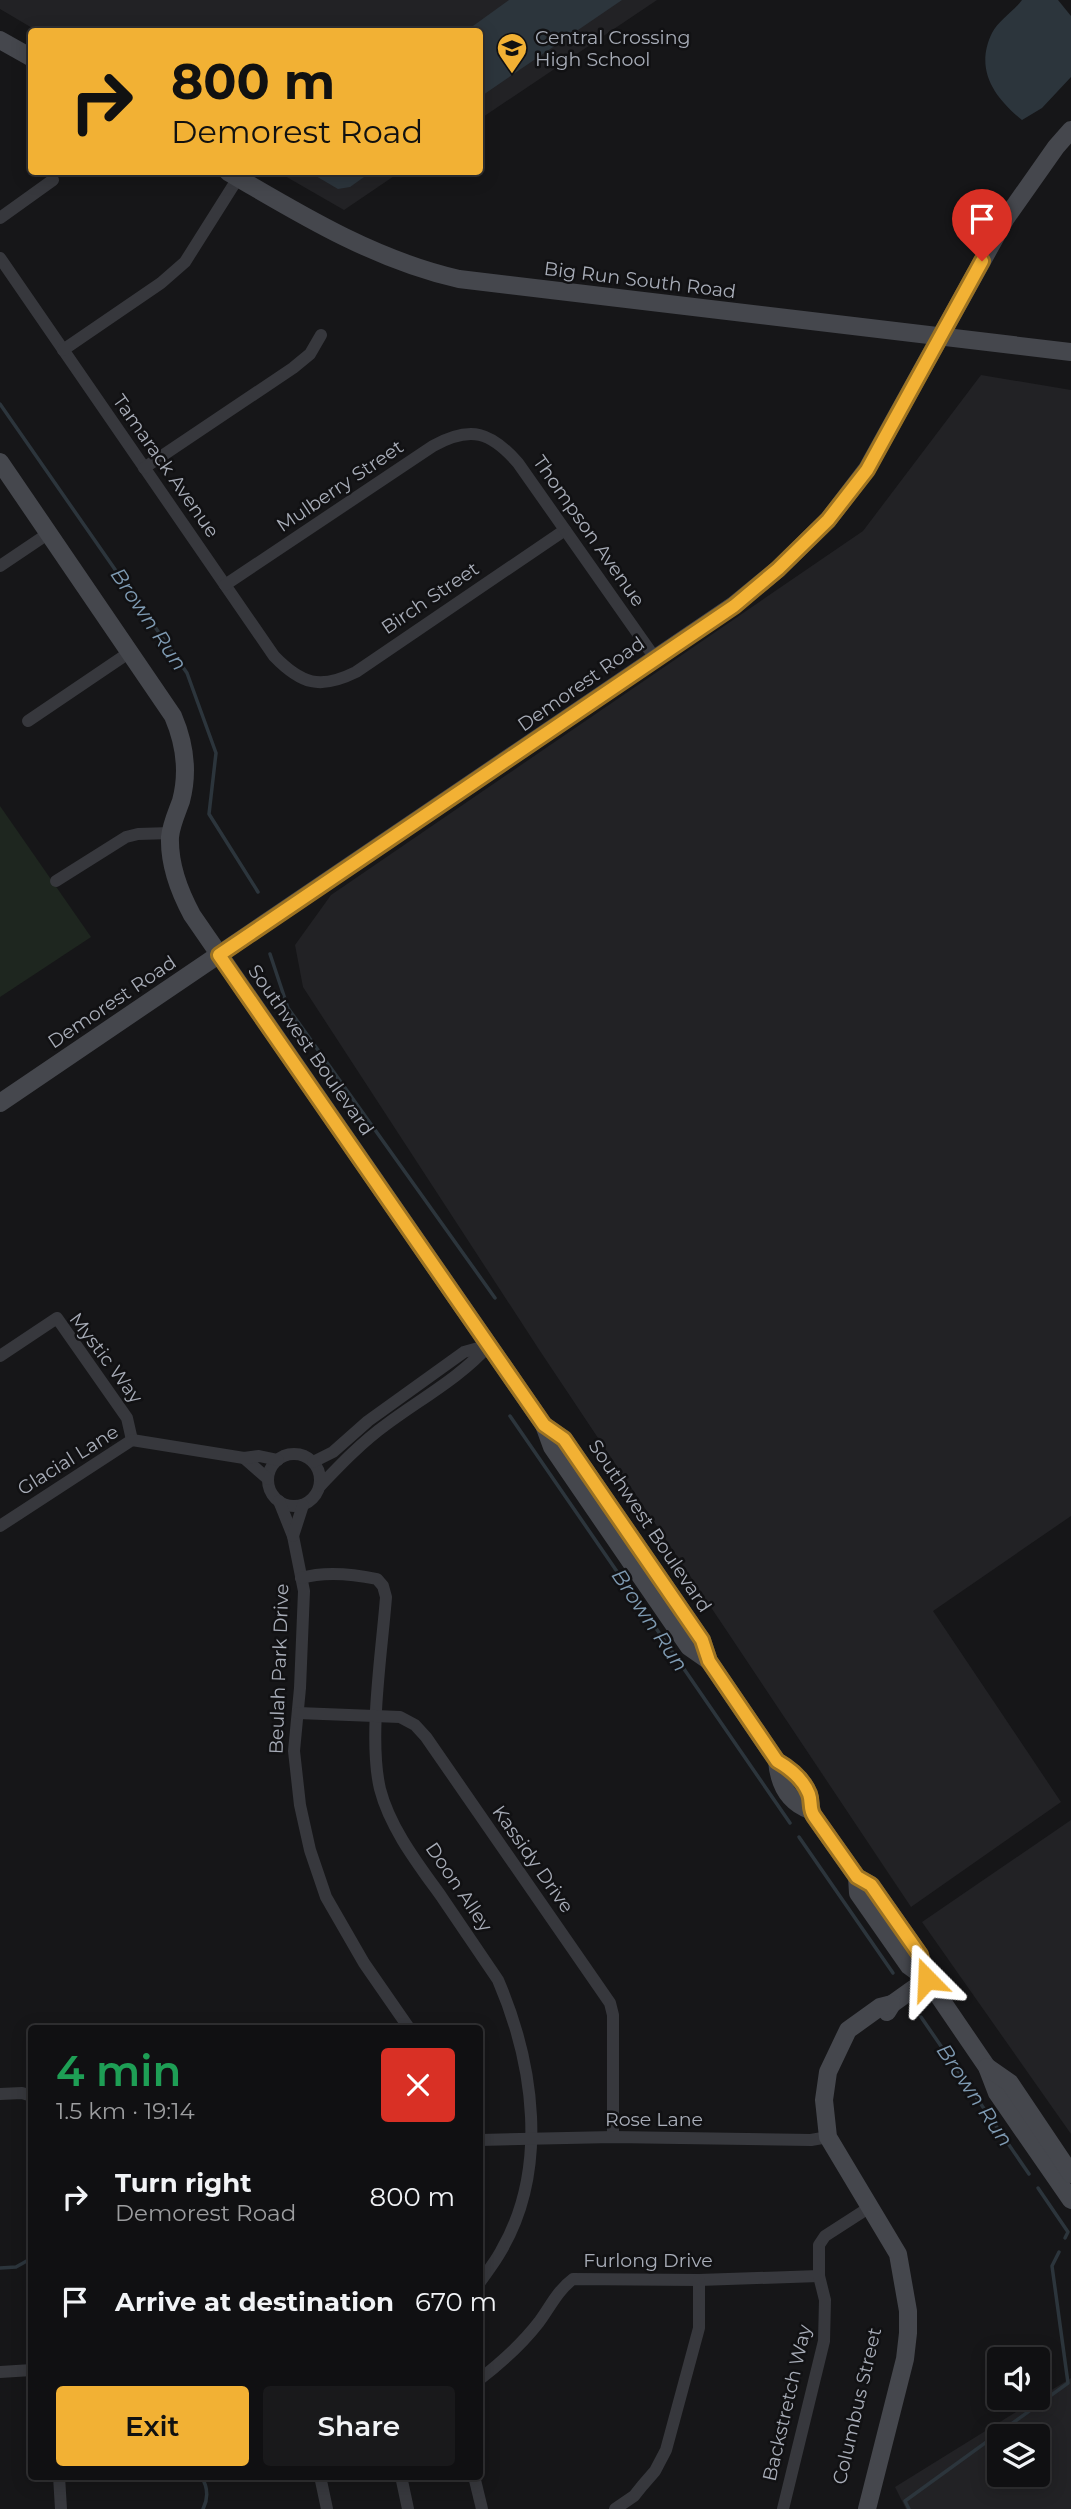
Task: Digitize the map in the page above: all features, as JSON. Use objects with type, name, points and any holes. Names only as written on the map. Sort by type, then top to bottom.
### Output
[{"type":"street","points":[[0,40],[28,56]]},
{"type":"street","name":"Demorest Road","points":[[0,1103],[734,606],[778,569],[828,520],[867,470],[1006,218],[1071,130]]},
{"type":"street","points":[[63,350],[161,283],[185,262],[233,175]]},
{"type":"street","name":"Big Run South Road","points":[[233,175],[380,254],[428,272],[459,279],[1071,352]]},
{"type":"street","points":[[0,218],[53,180]]},
{"type":"street","name":"Tamarack Avenue","points":[[0,258],[274,656],[292,672],[312,682]]},
{"type":"street","points":[[144,468],[293,368],[310,354],[321,335]]},
{"type":"street","name":"Mulberry Street","points":[[225,585],[445,439],[456,435],[482,435]]},
{"type":"street","name":"Thompson Avenue","points":[[482,435],[503,446],[655,658]]},
{"type":"street","name":"Southwest Boulevard","points":[[0,462],[164,700],[182,737],[186,769],[184,789],[171,833],[172,863],[178,888],[192,915],[544,1425],[564,1439],[702,1640],[709,1661],[777,1761],[792,1769],[810,1796],[810,1810],[857,1877],[871,1885],[920,1955],[927,1979],[986,2067],[997,2093],[1071,2200]]},
{"type":"street","name":"Birch Street","points":[[312,682],[331,682],[356,672],[565,530]]},
{"type":"street","points":[[0,566],[49,533]]},
{"type":"street","points":[[28,721],[130,652]]},
{"type":"street","points":[[55,881],[126,837],[171,833]]},
{"type":"street","name":"Mystic Way","points":[[0,1356],[57,1318],[127,1418],[132,1440]]},
{"type":"street","points":[[313,1462],[333,1452],[368,1421],[464,1352],[489,1345]]},
{"type":"street","points":[[320,1486],[320,1477],[313,1462],[298,1454],[289,1454],[278,1460],[270,1470],[268,1479],[272,1495],[279,1501],[286,1505],[303,1505],[311,1501],[320,1486],[355,1450],[385,1425],[473,1364],[489,1345]]},
{"type":"street","name":"Glacial Lane","points":[[0,1526],[132,1440],[244,1458],[259,1456],[278,1460]]},
{"type":"street","points":[[244,1458],[268,1479]]},
{"type":"street","name":"Beulah Park Drive","points":[[279,1501],[293,1536],[304,1591],[295,1751],[300,1805],[310,1850],[326,1897],[364,1963],[407,2025]]},
{"type":"street","name":"Beulah Park Drive","points":[[293,1536],[303,1505]]},
{"type":"street","name":"Doon Alley","points":[[301,1578],[316,1574],[367,1577],[377,1578],[383,1586],[386,1597],[376,1761],[380,1790],[393,1823],[498,1980],[527,2073],[531,2139],[525,2193],[501,2252],[483,2278]]},
{"type":"street","name":"Kassidy Drive","points":[[298,1713],[400,1717],[415,1725],[426,1737],[610,2003],[613,2015],[612,2137]]},
{"type":"street","name":"Columbus Street","points":[[867,2509],[900,2383],[908,2333],[905,2282],[898,2254],[828,2137],[824,2100],[828,2072],[839,2049],[884,2016],[892,2004],[927,1979]]},
{"type":"street","name":"Southwest Boulevard","points":[[986,2067],[1010,2083],[1071,2174]]},
{"type":"street","points":[[0,2094],[28,2095]]},
{"type":"street","name":"Rose Lane","points":[[483,2140],[612,2137],[811,2140],[828,2137]]},
{"type":"street","name":"Backstretch Way","points":[[783,2509],[824,2342],[825,2300],[819,2276],[819,2245],[825,2236],[870,2207]]},
{"type":"street","name":"Columbus Street","points":[[856,2509],[897,2340],[896,2290],[883,2243],[884,2230]]},
{"type":"street","name":"Furlong Drive","points":[[483,2377],[507,2358],[538,2324],[559,2292],[573,2279],[699,2280],[819,2276]]},
{"type":"street","points":[[615,2509],[634,2496],[655,2471],[666,2450],[699,2328],[699,2280]]},
{"type":"street","points":[[0,2372],[28,2371]]},
{"type":"street","points":[[58,2480],[61,2509]]},
{"type":"street","points":[[321,2480],[327,2509]]},
{"type":"street","points":[[402,2480],[408,2509]]},
{"type":"street","points":[[475,2480],[482,2509]]},
{"type":"shaded area","name":"Central Crossing High School","points":[[0,0],[657,0],[483,117],[483,28],[32,28],[0,9]]},
{"type":"shaded area","points":[[509,0],[622,0],[483,95],[483,28],[470,28]]},
{"type":"shaded area","points":[[1022,0],[1058,0],[1071,16],[1071,77],[1042,108],[1022,120],[996,93],[986,71],[985,59],[992,33]]},
{"type":"shaded area","points":[[283,175],[396,175],[344,210]]},
{"type":"shaded area","points":[[314,175],[367,175],[350,187],[338,189]]},
{"type":"shaded area","points":[[981,375],[1071,390],[1071,1516],[933,1611],[1061,1802],[911,1907],[540,1351],[303,987],[295,945],[331,895],[863,531]]},
{"type":"shaded area","points":[[0,806],[91,937],[0,997]]},
{"type":"shaded area","points":[[1071,1820],[1071,2134],[922,1922]]},
{"type":"shaded area","points":[[1071,2378],[1071,2509],[906,2509],[895,2487],[987,2430],[987,2487],[1050,2487],[1050,2424],[997,2424],[1019,2410],[1050,2410],[1050,2391]]},
{"type":"waterway","name":"Brown Run","points":[[0,404],[187,673],[216,753],[209,814],[258,892]]},
{"type":"waterway","name":"Brown Run","points":[[270,954],[288,1008],[495,1298]]},
{"type":"waterway","name":"Brown Run","points":[[510,1416],[790,1823]]},
{"type":"waterway","name":"Brown Run","points":[[799,1837],[893,1973]]},
{"type":"waterway","name":"Brown Run","points":[[921,2017],[1029,2174]]},
{"type":"waterway","name":"Brown Run","points":[[1038,2188],[1068,2232],[1065,2238]]},
{"type":"waterway","name":"Brown Run","points":[[909,2509],[905,2501],[1068,2383],[1052,2266],[1059,2252]]},
{"type":"waterway","points":[[0,2268],[16,2267],[28,2260]]},
{"type":"waterway","points":[[203,2480],[207,2492],[203,2509]]},
{"type":"place","name":"Central Crossing High School","points":[[512,75]]},
{"type":"route","points":[[927,1979],[920,1955],[871,1885],[857,1877],[814,1816],[810,1810],[810,1796],[792,1769],[777,1761],[709,1661],[702,1640],[564,1439],[544,1425],[219,955],[734,606],[778,569],[828,520],[867,470],[982,261]]}]
